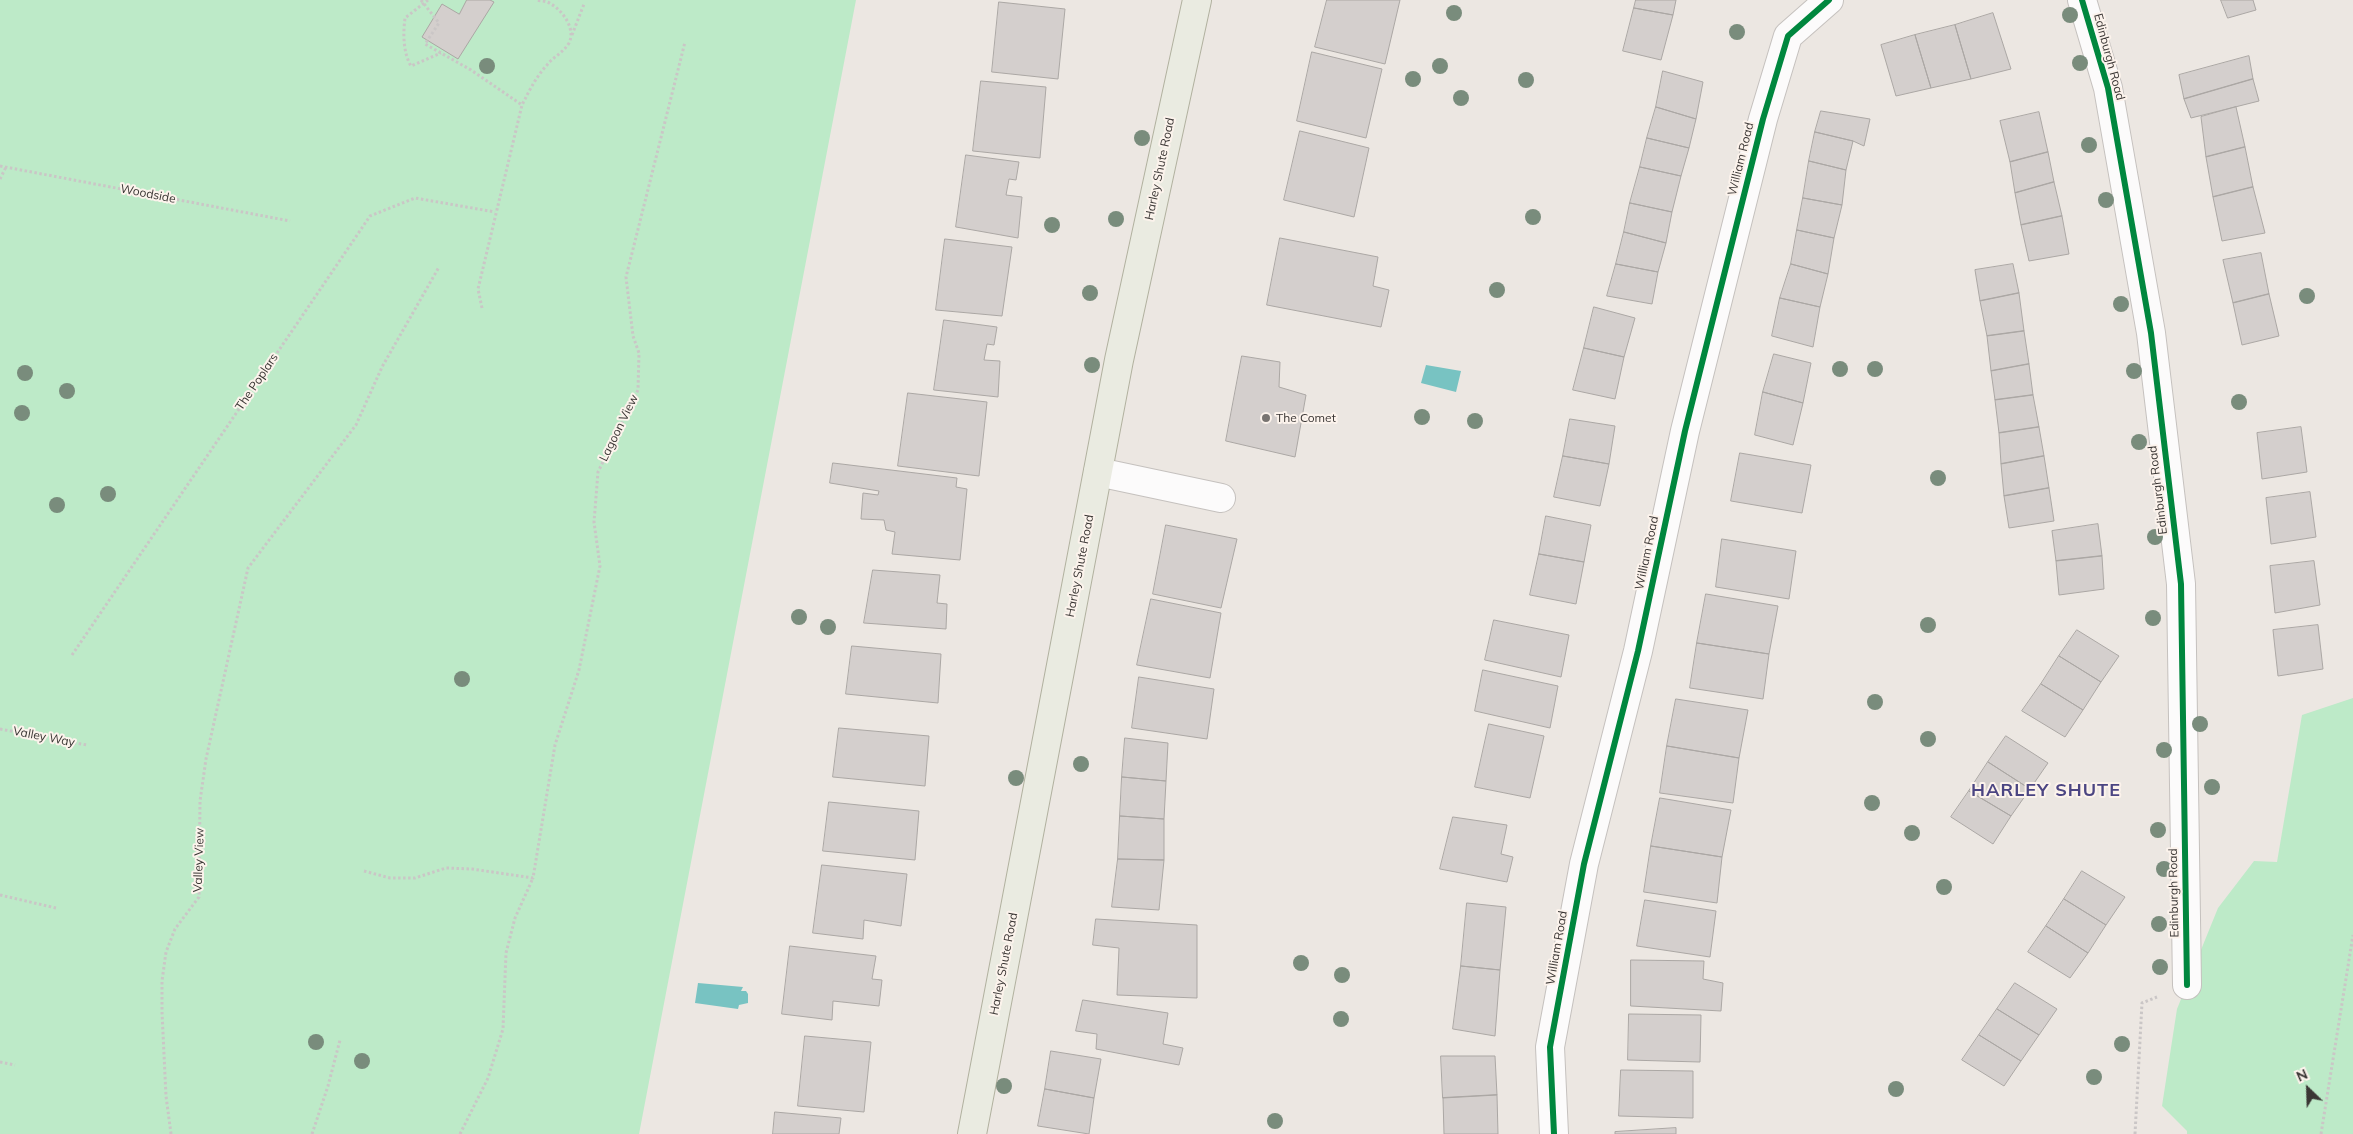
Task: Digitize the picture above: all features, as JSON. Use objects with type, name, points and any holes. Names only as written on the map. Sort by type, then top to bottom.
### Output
[{"type":"main road","name":"Harley Shute Road","points":[[972,1134],[1119,360],[1197,0]]},
{"type":"street","name":"William Road","points":[[1554,1134],[1550,1047],[1584,864],[1638,651],[1688,421],[1763,119],[1788,36],[1829,0]]},
{"type":"street","name":"Edinburgh Road","points":[[2082,0],[2108,88],[2152,333],[2181,584],[2187,984]]},
{"type":"street","points":[[1098,472],[1220,498]]},
{"type":"path","points":[[428,0],[422,1],[405,18],[403,34],[408,61],[411,66],[441,53]]},
{"type":"path","points":[[536,0],[550,3],[564,14],[572,36]]},
{"type":"path","points":[[422,1],[439,23],[425,44],[472,70],[522,105]]},
{"type":"path","points":[[482,308],[478,289],[522,105],[531,87],[548,63],[560,54],[569,43],[584,4]]},
{"type":"path","points":[[0,179],[6,167]]},
{"type":"path","points":[[364,871],[390,878],[415,878],[446,868],[472,869],[533,878],[515,918],[506,953],[503,1029],[488,1078],[460,1134]]},
{"type":"path","points":[[0,895],[56,908]]},
{"type":"path","points":[[2321,1134],[2353,935]]},
{"type":"path","points":[[2135,1134],[2142,1003],[2187,984]]},
{"type":"path","points":[[312,1134],[328,1086],[340,1040]]},
{"type":"path","points":[[0,1062],[14,1065]]},
{"type":"green space","points":[[0,0],[856,0],[639,1134],[0,1134]]},
{"type":"green space","points":[[2353,698],[2353,1134],[2187,1134],[2187,1131],[2162,1106],[2177,1009],[2218,908],[2254,861],[2277,862],[2302,715]]},
{"type":"water","points":[[1426,365],[1461,371],[1456,392],[1421,383]]},
{"type":"water","points":[[698,983],[743,987],[741,991],[746,991],[748,994],[748,1003],[739,1005],[738,1009],[695,1003]]},
{"type":"building","points":[[467,0],[490,0],[494,2],[458,59],[422,37],[442,4],[459,14]]},
{"type":"building","points":[[1327,0],[1400,0],[1385,64],[1315,47]]},
{"type":"building","points":[[1636,0],[1676,0],[1673,15],[1634,8]]},
{"type":"building","points":[[2221,0],[2253,0],[2256,10],[2228,18]]},
{"type":"building","points":[[999,2],[1065,9],[1058,79],[992,72]]},
{"type":"building","points":[[1634,8],[1673,15],[1661,60],[1623,51]]},
{"type":"building","points":[[1993,13],[2011,69],[1971,79],[1955,25]]},
{"type":"building","points":[[1955,25],[1971,79],[1931,88],[1915,35]]},
{"type":"building","points":[[1915,35],[1931,88],[1896,96],[1881,45]]},
{"type":"building","points":[[1312,52],[1382,69],[1366,138],[1297,121]]},
{"type":"building","points":[[2249,56],[2253,79],[2184,99],[2179,75]]},
{"type":"building","points":[[1663,71],[1703,82],[1696,119],[1656,107]]},
{"type":"building","points":[[2253,79],[2259,101],[2191,118],[2184,99]]},
{"type":"building","points":[[981,81],[1046,87],[1040,158],[973,151]]},
{"type":"building","points":[[1656,107],[1696,119],[1689,148],[1647,138]]},
{"type":"building","points":[[2236,107],[2245,147],[2206,157],[2201,117]]},
{"type":"building","points":[[1821,111],[1870,119],[1864,146],[1853,141],[1815,132]]},
{"type":"building","points":[[2039,112],[2048,152],[2010,162],[2000,121]]},
{"type":"building","points":[[1300,131],[1369,148],[1354,217],[1284,200]]},
{"type":"building","points":[[1815,132],[1853,141],[1846,170],[1809,161]]},
{"type":"building","points":[[1647,138],[1689,148],[1681,176],[1640,167]]},
{"type":"building","points":[[2245,147],[2253,187],[2213,197],[2206,157]]},
{"type":"building","points":[[2048,152],[2054,182],[2015,193],[2010,162]]},
{"type":"building","points":[[966,155],[1019,162],[1016,180],[1009,179],[1006,195],[1022,197],[1018,238],[956,227]]},
{"type":"building","points":[[1809,161],[1846,170],[1842,205],[1803,198]]},
{"type":"building","points":[[1640,167],[1681,176],[1672,212],[1630,203]]},
{"type":"building","points":[[2054,182],[2062,216],[2021,225],[2015,193]]},
{"type":"building","points":[[2253,187],[2265,233],[2222,241],[2213,197]]},
{"type":"building","points":[[1803,198],[1842,205],[1834,238],[1797,230]]},
{"type":"building","points":[[1630,203],[1672,212],[1666,243],[1624,232]]},
{"type":"building","points":[[2062,216],[2069,254],[2029,261],[2021,225]]},
{"type":"building","points":[[1797,230],[1834,238],[1828,274],[1791,264]]},
{"type":"building","points":[[1624,232],[1666,243],[1658,272],[1616,264]]},
{"type":"building","points":[[1280,238],[1378,257],[1373,286],[1389,290],[1381,327],[1267,305]]},
{"type":"building","points":[[945,239],[1012,247],[1002,316],[936,310]]},
{"type":"building","points":[[2261,253],[2269,294],[2233,303],[2223,260]]},
{"type":"building","points":[[1616,264],[1658,272],[1652,304],[1607,296]]},
{"type":"building","points":[[1791,264],[1828,274],[1820,307],[1780,298]]},
{"type":"building","points":[[2013,264],[2019,293],[1980,301],[1975,270]]},
{"type":"building","points":[[2019,293],[2024,331],[1987,336],[1980,301]]},
{"type":"building","points":[[2269,294],[2279,336],[2242,345],[2233,303]]},
{"type":"building","points":[[1780,298],[1820,307],[1813,347],[1772,336]]},
{"type":"building","points":[[1594,307],[1635,318],[1624,357],[1584,348]]},
{"type":"building","points":[[944,320],[997,327],[994,345],[987,344],[984,360],[1000,361],[998,397],[934,390]]},
{"type":"building","points":[[2024,331],[2029,364],[1991,371],[1987,336]]},
{"type":"building","points":[[1584,348],[1624,357],[1615,399],[1573,390]]},
{"type":"building","points":[[1774,354],[1811,363],[1803,403],[1763,392]]},
{"type":"building","name":"The Comet","points":[[1242,356],[1280,362],[1279,387],[1306,395],[1295,457],[1226,441]]},
{"type":"building","points":[[2029,364],[2033,395],[1995,400],[1991,371]]},
{"type":"building","points":[[1763,392],[1803,403],[1793,445],[1755,435]]},
{"type":"building","points":[[908,393],[987,402],[979,476],[898,466]]},
{"type":"building","points":[[2033,395],[2039,427],[1999,433],[1995,400]]},
{"type":"building","points":[[1570,419],[1615,426],[1609,464],[1563,456]]},
{"type":"building","points":[[2039,427],[2044,456],[2001,464],[1999,433]]},
{"type":"building","points":[[2301,427],[2307,472],[2262,479],[2257,433]]},
{"type":"building","points":[[1740,453],[1811,465],[1802,513],[1731,501]]},
{"type":"building","points":[[1563,456],[1609,464],[1600,506],[1554,497]]},
{"type":"building","points":[[2044,456],[2049,488],[2004,496],[2001,464]]},
{"type":"building","points":[[833,463],[957,478],[956,487],[967,489],[960,560],[892,554],[895,532],[886,530],[884,520],[861,519],[863,493],[878,495],[879,491],[830,483]]},
{"type":"building","points":[[2049,488],[2054,521],[2009,528],[2004,496]]},
{"type":"building","points":[[2310,492],[2316,537],[2271,544],[2266,498]]},
{"type":"building","points":[[1546,516],[1591,525],[1584,562],[1539,554]]},
{"type":"building","points":[[2098,524],[2102,556],[2056,561],[2052,531]]},
{"type":"building","points":[[1166,525],[1237,539],[1221,608],[1153,594]]},
{"type":"building","points":[[1722,539],[1796,551],[1789,599],[1716,587]]},
{"type":"building","points":[[1539,554],[1584,562],[1576,604],[1530,595]]},
{"type":"building","points":[[2102,556],[2104,589],[2059,595],[2056,561]]},
{"type":"building","points":[[2314,561],[2320,605],[2275,613],[2270,566]]},
{"type":"building","points":[[873,570],[940,575],[937,603],[947,604],[946,629],[864,623]]},
{"type":"building","points":[[1706,594],[1778,606],[1769,654],[1697,643]]},
{"type":"building","points":[[1151,599],[1221,613],[1210,678],[1137,665]]},
{"type":"building","points":[[1494,620],[1569,635],[1561,677],[1485,660]]},
{"type":"building","points":[[2318,625],[2323,669],[2278,676],[2273,630]]},
{"type":"building","points":[[2077,630],[2119,656],[2101,682],[2059,656]]},
{"type":"building","points":[[1697,643],[1769,654],[1763,699],[1690,688]]},
{"type":"building","points":[[852,646],[941,654],[938,703],[846,694]]},
{"type":"building","points":[[2059,656],[2101,682],[2083,710],[2041,684]]},
{"type":"building","points":[[1483,670],[1558,686],[1550,728],[1475,711]]},
{"type":"building","points":[[1139,677],[1214,689],[1207,739],[1132,728]]},
{"type":"building","points":[[2041,684],[2083,710],[2065,737],[2022,711]]},
{"type":"building","points":[[1676,699],[1748,710],[1739,758],[1667,746]]},
{"type":"building","points":[[1489,724],[1544,736],[1530,798],[1475,787]]},
{"type":"building","points":[[839,728],[929,736],[925,786],[833,777]]},
{"type":"building","points":[[2006,736],[2048,763],[2030,789],[1988,762]]},
{"type":"building","points":[[1125,738],[1168,743],[1166,781],[1122,777]]},
{"type":"building","points":[[1667,746],[1739,758],[1733,803],[1660,793]]},
{"type":"building","points":[[1988,762],[2030,789],[2011,816],[1969,791]]},
{"type":"building","points":[[1122,777],[1166,781],[1164,819],[1120,816]]},
{"type":"building","points":[[1969,791],[2011,816],[1993,844],[1951,817]]},
{"type":"building","points":[[1660,798],[1731,810],[1722,857],[1651,846]]},
{"type":"building","points":[[829,802],[919,811],[915,860],[823,851]]},
{"type":"building","points":[[1120,816],[1164,819],[1164,860],[1118,859]]},
{"type":"building","points":[[1453,817],[1507,825],[1501,854],[1513,857],[1507,882],[1440,869]]},
{"type":"building","points":[[1651,846],[1722,857],[1717,903],[1644,892]]},
{"type":"building","points":[[1118,859],[1164,860],[1159,910],[1112,907]]},
{"type":"building","points":[[822,865],[907,874],[901,926],[864,920],[863,939],[813,933]]},
{"type":"building","points":[[2082,871],[2125,897],[2106,925],[2064,899]]},
{"type":"building","points":[[2064,899],[2106,925],[2088,953],[2046,926]]},
{"type":"building","points":[[1645,900],[1716,911],[1710,957],[1637,946]]},
{"type":"building","points":[[1467,903],[1506,907],[1500,970],[1461,966]]},
{"type":"building","points":[[1096,919],[1197,925],[1197,998],[1117,995],[1119,948],[1093,945]]},
{"type":"building","points":[[2046,926],[2088,953],[2070,978],[2028,952]]},
{"type":"building","points":[[790,946],[876,956],[872,979],[882,980],[879,1006],[833,1001],[832,1020],[782,1014]]},
{"type":"building","points":[[1631,960],[1704,961],[1703,979],[1723,983],[1721,1011],[1631,1006]]},
{"type":"building","points":[[1461,966],[1500,970],[1495,1036],[1453,1029]]},
{"type":"building","points":[[2015,983],[2057,1009],[2039,1035],[1997,1009]]},
{"type":"building","points":[[1083,1000],[1168,1013],[1163,1044],[1183,1048],[1179,1065],[1096,1049],[1097,1034],[1076,1031]]},
{"type":"building","points":[[1997,1009],[2039,1035],[2021,1061],[1979,1035]]},
{"type":"building","points":[[1629,1014],[1701,1015],[1700,1062],[1628,1060]]},
{"type":"building","points":[[1979,1035],[2021,1061],[2004,1086],[1962,1060]]},
{"type":"building","points":[[805,1036],[871,1042],[864,1112],[798,1106]]},
{"type":"building","points":[[1051,1051],[1101,1059],[1094,1098],[1045,1089]]},
{"type":"building","points":[[1441,1056],[1495,1056],[1497,1095],[1443,1098]]},
{"type":"building","points":[[1621,1070],[1693,1071],[1693,1118],[1619,1116]]},
{"type":"building","points":[[1045,1089],[1094,1098],[1089,1134],[1038,1126]]},
{"type":"building","points":[[1497,1095],[1498,1134],[1444,1134],[1443,1098]]},
{"type":"building","points":[[775,1112],[841,1118],[839,1134],[773,1134]]},
{"type":"building","points":[[1676,1128],[1676,1134],[1615,1134],[1615,1132]]},
{"type":"cycle path","points":[[1554,1134],[1550,1047],[1584,864],[1638,651],[1685,431],[1763,119],[1788,36],[1829,0]]},
{"type":"cycle path","points":[[2082,0],[2108,88],[2151,333],[2181,584],[2187,985]]},
{"type":"place","name":"The Comet","points":[[1266,418]]},
{"type":"district","name":"HARLEY SHUTE","points":[[2046,791]]}]
